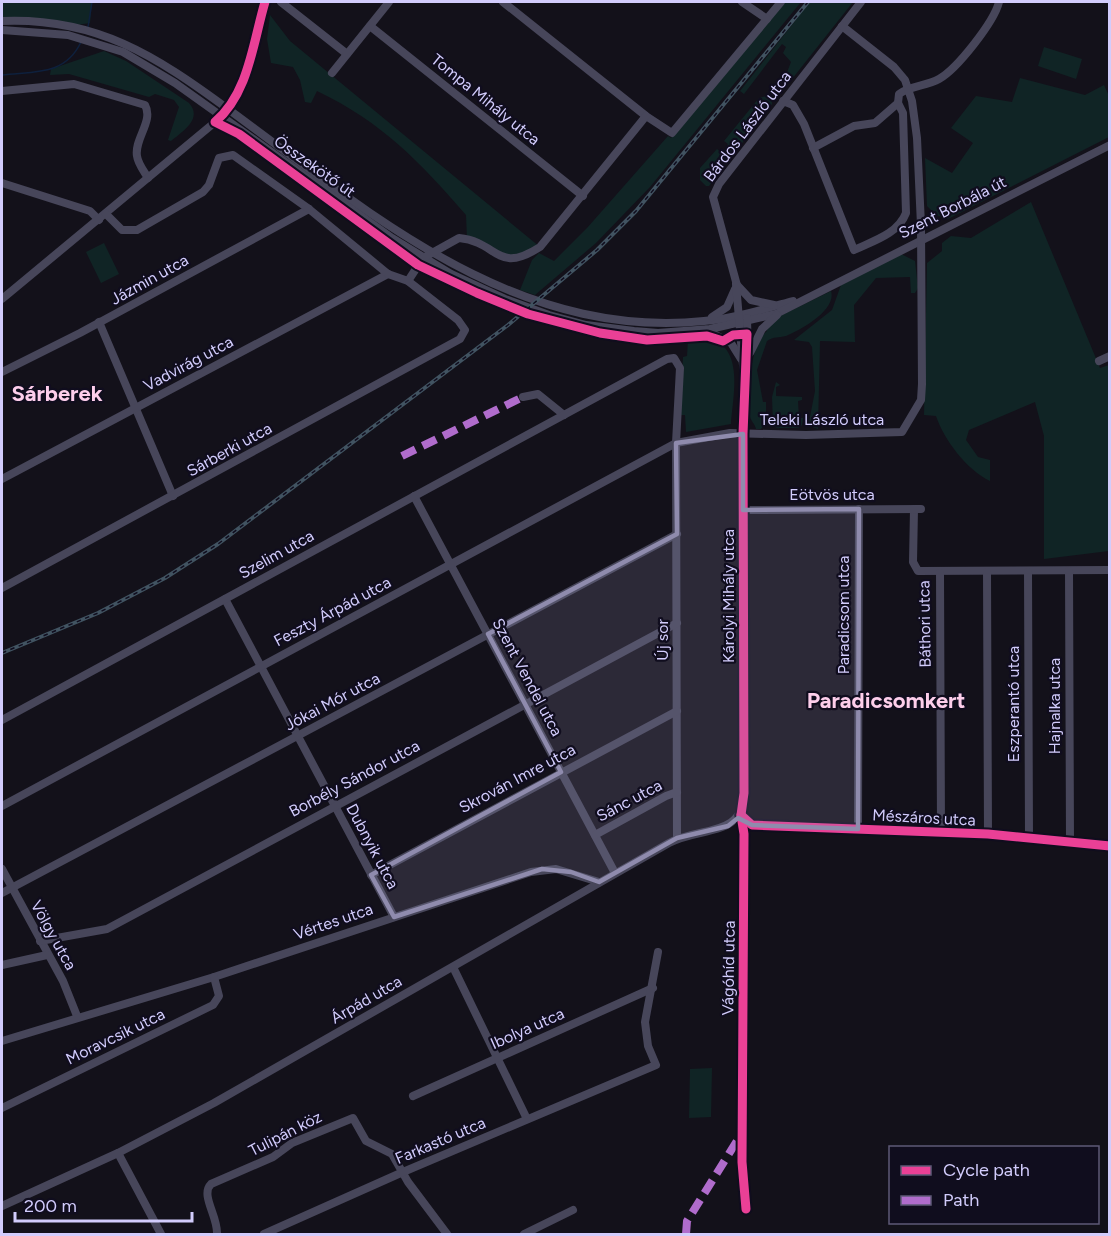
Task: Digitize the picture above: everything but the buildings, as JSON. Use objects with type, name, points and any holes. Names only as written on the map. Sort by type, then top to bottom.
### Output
[{"type":"street","points":[[2,298],[99,220],[228,109],[247,70],[265,2]]},
{"type":"street","points":[[281,2],[347,54]]},
{"type":"street","points":[[332,73],[389,2]]},
{"type":"street","points":[[503,2],[646,116],[672,133],[781,2]]},
{"type":"street","points":[[742,2],[767,19]]},
{"type":"street","name":"Bárdos László utca","points":[[736,284],[713,197],[719,184],[861,2]]},
{"type":"street","points":[[783,101],[793,105],[854,250],[895,230],[902,224],[906,213],[903,113],[898,103],[899,94],[939,79],[952,69],[995,15],[999,2]]},
{"type":"street","points":[[2,21],[35,21],[95,37]]},
{"type":"street","name":"Tompa Mihály utca","points":[[370,26],[583,196]]},
{"type":"street","points":[[842,26],[894,67],[905,80],[909,90],[917,138],[921,238]]},
{"type":"street","points":[[2,30],[76,32]]},
{"type":"street","name":"Összekötő út","points":[[95,37],[140,50],[228,109],[427,256]]},
{"type":"street","name":"Összekötő út","points":[[95,37],[137,59],[220,118],[427,256],[501,288],[570,311],[620,321],[704,325],[744,319]]},
{"type":"street","points":[[2,91],[74,84],[145,105],[147,115],[136,151],[138,163],[148,178]]},
{"type":"street","points":[[813,148],[854,126],[875,123],[898,103]]},
{"type":"street","points":[[106,214],[122,230],[137,230],[203,192],[209,185],[219,158],[228,154],[238,158],[309,208],[388,274],[408,281],[427,256],[459,238],[475,241],[505,257],[519,259],[540,247],[646,116]]},
{"type":"street","name":"Szent Borbála út","points":[[744,319],[809,296],[1110,145]]},
{"type":"street","points":[[2,183],[90,211],[99,220]]},
{"type":"street","name":"Jázmin utca","points":[[2,372],[309,208]]},
{"type":"street","name":"Teleki László utca","points":[[676,443],[718,434],[902,432],[921,400],[921,238]]},
{"type":"street","name":"Vadvirág utca","points":[[2,479],[388,274]]},
{"type":"street","name":"Sárberki utca","points":[[2,588],[460,339],[465,330],[458,320],[408,281]]},
{"type":"street","points":[[736,284],[751,300],[779,308],[760,332],[745,359],[730,343],[704,325],[727,307],[736,284]]},
{"type":"street","name":"Károlyi Mihály utca","points":[[736,284],[744,319],[745,359],[743,434],[744,793],[741,815]]},
{"type":"street","points":[[99,322],[173,496]]},
{"type":"street","points":[[1099,361],[1110,356]]},
{"type":"street","name":"Szelim utca","points":[[2,720],[564,415],[674,358]]},
{"type":"street","name":"Új sor","points":[[674,358],[680,368],[676,443],[677,838]]},
{"type":"street","points":[[524,397],[538,394],[564,415]]},
{"type":"street","name":"Feszty Árpád utca","points":[[2,806],[676,443]]},
{"type":"street","name":"Szent Vendel utca","points":[[414,496],[615,873]]},
{"type":"street","name":"Paradicsom utca","points":[[858,829],[859,509]]},
{"type":"street","name":"Eötvös utca","points":[[743,510],[918,509]]},
{"type":"street","name":"Báthori utca","points":[[918,509],[915,568],[923,572],[940,573],[941,832]]},
{"type":"street","name":"Jókai Mór utca","points":[[2,893],[677,534]]},
{"type":"street","points":[[940,573],[1110,570]]},
{"type":"street","name":"Hajnalka utca","points":[[1069,571],[1070,841]]},
{"type":"street","points":[[987,572],[988,834]]},
{"type":"street","name":"Eszperantó utca","points":[[1028,572],[1029,837]]},
{"type":"street","name":"Dubnyik utca","points":[[225,599],[394,917]]},
{"type":"street","name":"Borbély Sándor utca","points":[[40,941],[106,929],[677,623]]},
{"type":"street","name":"Skrován Imre utca","points":[[371,875],[677,711]]},
{"type":"street","name":"Sánc utca","points":[[595,835],[677,792]]},
{"type":"street","name":"Mészáros utca","points":[[741,815],[752,825],[988,834],[1110,846]]},
{"type":"street","name":"Árpád utca","points":[[2,1206],[118,1153],[214,1103],[677,838],[728,826],[741,815]]},
{"type":"street","name":"Vágóhíd utca","points":[[741,815],[744,834],[742,1123],[746,1209]]},
{"type":"street","name":"Völgy utca","points":[[2,869],[63,981],[77,1016]]},
{"type":"street","name":"Vértes utca","points":[[2,1041],[77,1016],[214,977],[542,869],[571,872],[599,882]]},
{"type":"street","points":[[653,988],[658,952]]},
{"type":"street","points":[[2,965],[47,954]]},
{"type":"street","points":[[453,966],[527,1119]]},
{"type":"street","name":"Moravcsik utca","points":[[2,1107],[206,1009],[219,996],[214,977]]},
{"type":"street","name":"Ibolya utca","points":[[413,1096],[653,988]]},
{"type":"street","name":"Farkastó utca","points":[[264,1234],[403,1172],[656,1065],[648,1046],[645,1022],[653,988]]},
{"type":"street","name":"Tulipán köz","points":[[217,1234],[216,1217],[206,1195],[211,1185],[273,1157],[292,1143],[353,1118],[366,1141],[388,1150],[447,1234]]},
{"type":"street","points":[[118,1153],[161,1234]]},
{"type":"street","points":[[524,1234],[573,1210]]},
{"type":"highlighted area","points":[[743,434],[743,510],[859,509],[858,829],[752,825],[738,818],[728,826],[677,838],[599,882],[571,872],[542,869],[394,917],[371,875],[561,772],[488,634],[677,534],[676,443]]},
{"type":"green space","points":[[2,2],[92,2],[90,23],[70,26],[2,21]]},
{"type":"green space","points":[[784,2],[801,2],[650,187],[596,243],[535,295],[520,290],[532,260],[539,253],[554,261],[587,228],[668,136],[671,138]]},
{"type":"green space","points":[[810,2],[853,2],[792,79],[786,75],[791,62],[783,53],[786,47],[782,44],[744,94],[740,91]]},
{"type":"green space","points":[[270,15],[290,41],[540,247],[519,259],[467,239],[466,215],[399,145],[361,116],[317,91],[311,103],[305,102],[300,80],[293,67],[271,63],[267,39]]},
{"type":"green space","points":[[1044,47],[1082,59],[1076,79],[1038,66]]},
{"type":"green space","points":[[104,51],[126,61],[189,103],[194,114],[186,129],[171,141],[168,140],[179,107],[174,100],[155,94],[149,97],[69,74],[50,75],[51,69]]},
{"type":"green space","points":[[1020,78],[1085,95],[1104,85],[1109,96],[1109,137],[948,219],[936,215],[927,206],[925,158],[952,173],[973,143],[951,128],[976,96],[1012,102]]},
{"type":"green space","points":[[771,97],[772,104],[709,186],[706,186],[700,180],[700,168],[717,149],[722,153],[728,144],[724,141],[759,98]]},
{"type":"green space","points":[[1031,202],[1100,368],[1109,365],[1109,551],[1044,559],[1044,436],[1035,402],[969,430],[966,440],[978,457],[990,460],[990,481],[973,470],[957,453],[936,416],[924,415],[927,263],[942,251],[942,243],[951,236],[971,238]]},
{"type":"green space","points":[[104,243],[119,274],[101,283],[86,252]]},
{"type":"green space","points":[[901,254],[915,261],[918,288],[915,293],[911,293],[910,277],[876,278],[854,305],[855,342],[820,341],[818,429],[810,426],[815,391],[812,347],[809,342],[794,340],[832,310],[841,285]]},
{"type":"green space","points":[[831,291],[829,305],[816,318],[786,336],[767,341],[757,370],[763,402],[766,402],[766,422],[761,429],[756,429],[750,417],[749,384],[753,359],[761,338],[767,331],[766,327],[782,315]]},
{"type":"green space","points":[[708,338],[720,343],[732,362],[734,387],[731,424],[686,432],[685,415],[680,415],[683,357],[687,356],[688,340]]},
{"type":"green space","points":[[776,382],[780,385],[776,387],[776,396],[802,397],[802,400],[798,401],[799,418],[803,418],[802,425],[798,428],[777,428],[773,425],[772,397]]},
{"type":"green space","points":[[712,1068],[711,1117],[689,1118],[690,1069]]},
{"type":"waterway","points":[[88,27],[92,2]]},
{"type":"waterway","points":[[2,75],[48,70],[66,61],[81,42]]},
{"type":"railway","points":[[2,653],[98,613],[165,578],[218,544],[508,325],[597,250],[636,211],[808,2]]},
{"type":"marked path","points":[[402,456],[523,397]]},
{"type":"marked path","points":[[686,1234],[687,1221],[740,1136]]},
{"type":"cycle path","points":[[265,2],[243,82],[226,110],[215,122],[239,134],[418,265],[528,314],[600,333],[647,340],[707,336],[723,341],[733,335],[747,334],[743,434],[744,793],[741,815],[744,834],[742,1162],[746,1209]]},
{"type":"cycle path","points":[[741,815],[752,825],[988,834],[1110,846]]},
{"type":"district","name":"Sárberek","points":[[57,393]]},
{"type":"district","name":"Paradicsomkert","points":[[886,700]]}]
